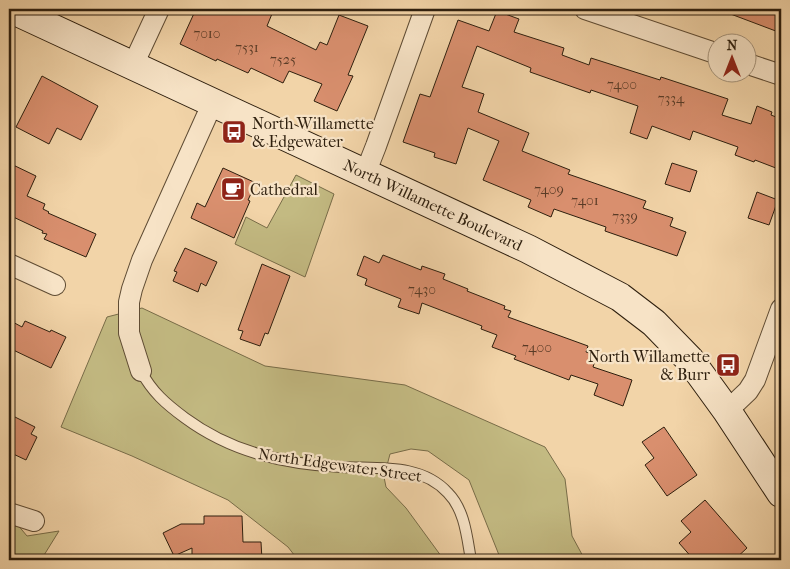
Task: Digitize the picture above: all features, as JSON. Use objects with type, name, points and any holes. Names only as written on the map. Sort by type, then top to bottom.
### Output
[{"type":"main road","name":"North Willamette Boulevard","points":[[12,9],[528,249],[620,297],[666,333],[690,360],[781,493]]},
{"type":"street","points":[[133,65],[159,9]]},
{"type":"street","points":[[365,174],[425,9]]},
{"type":"street","points":[[585,9],[708,51]]},
{"type":"street","points":[[758,68],[781,76]]},
{"type":"street","name":"North Edgewater Street","points":[[141,371],[129,333],[129,302],[132,289],[142,260],[213,102]]},
{"type":"street","points":[[9,264],[55,285]]},
{"type":"street","points":[[726,411],[748,391],[755,380],[781,312]]},
{"type":"street","points":[[9,513],[34,522]]},
{"type":"lane","name":"North Edgewater Street","points":[[141,371],[151,388],[167,405],[196,426],[239,449],[305,463],[339,467],[392,469],[419,473],[428,477],[442,487],[456,502],[466,532],[471,560]]},
{"type":"shaded area","points":[[296,175],[334,194],[305,277],[235,244],[246,217],[267,228]]},
{"type":"shaded area","points":[[142,308],[265,366],[405,385],[545,447],[565,479],[572,536],[585,560],[501,560],[469,480],[428,451],[411,449],[390,454],[384,477],[386,487],[406,508],[444,560],[298,560],[288,547],[228,500],[132,456],[61,427],[107,317]]},
{"type":"shaded area","points":[[9,522],[17,524],[27,536],[59,531],[41,560],[9,560]]},
{"type":"building","points":[[196,9],[274,9],[267,26],[316,50],[320,42],[327,45],[339,15],[368,26],[348,75],[353,76],[337,111],[314,101],[322,84],[289,71],[283,83],[251,68],[248,73],[217,59],[216,61],[180,44]]},
{"type":"building","points":[[781,9],[781,33],[720,10]]},
{"type":"building","points":[[497,11],[519,19],[514,32],[564,48],[562,55],[589,65],[591,58],[660,80],[661,77],[728,99],[722,115],[751,124],[757,106],[772,112],[771,115],[781,119],[781,170],[735,155],[738,147],[693,131],[690,140],[652,126],[647,139],[630,133],[638,106],[591,90],[590,93],[530,72],[531,68],[477,46],[462,87],[484,94],[478,112],[529,133],[522,151],[570,170],[568,174],[646,201],[643,208],[673,218],[670,226],[686,232],[677,256],[605,231],[606,227],[554,209],[551,217],[528,207],[531,200],[483,180],[499,141],[468,128],[456,164],[434,157],[435,153],[403,142],[420,94],[430,97],[458,20],[489,31]]},
{"type":"building","points":[[42,76],[98,106],[81,140],[57,128],[49,144],[16,127]]},
{"type":"building","points":[[9,163],[36,176],[27,196],[45,204],[43,209],[48,213],[96,234],[86,257],[44,239],[47,234],[42,233],[43,231],[9,215]]},
{"type":"building","points":[[672,163],[697,171],[690,192],[665,184]]},
{"type":"building","points":[[223,168],[256,183],[234,238],[191,218],[197,203],[205,207]]},
{"type":"building","points":[[757,192],[778,200],[769,225],[748,218]]},
{"type":"building","points":[[185,248],[217,262],[206,286],[201,283],[198,292],[173,281],[177,272],[174,271]]},
{"type":"building","points":[[383,255],[421,270],[422,266],[445,274],[443,279],[505,306],[504,309],[511,311],[508,317],[588,346],[586,352],[597,355],[593,367],[632,380],[623,406],[594,395],[598,384],[571,375],[569,380],[514,359],[516,356],[492,347],[497,335],[481,329],[482,326],[422,303],[419,314],[398,307],[401,299],[365,285],[367,279],[357,275],[364,256],[379,263]]},
{"type":"building","points":[[262,264],[290,276],[268,334],[265,333],[260,346],[240,339],[243,331],[238,330]]},
{"type":"building","points":[[9,320],[22,327],[25,321],[66,337],[51,368],[9,348]]},
{"type":"building","points":[[9,414],[35,427],[31,434],[37,437],[26,460],[9,452]]},
{"type":"building","points":[[664,427],[697,475],[667,496],[645,465],[654,458],[642,442]]},
{"type":"building","points":[[705,500],[747,548],[734,560],[694,560],[679,543],[691,532],[681,521]]},
{"type":"building","points":[[204,516],[242,516],[243,542],[261,542],[262,560],[192,560],[192,548],[174,556],[163,533],[181,524],[204,524]]},
{"type":"place","name":"North Willamette & Edgewater","points":[[234,132]]},
{"type":"place","name":"Cathedral","points":[[233,189]]},
{"type":"place","name":"North Willamette & Burr","points":[[728,365]]}]
